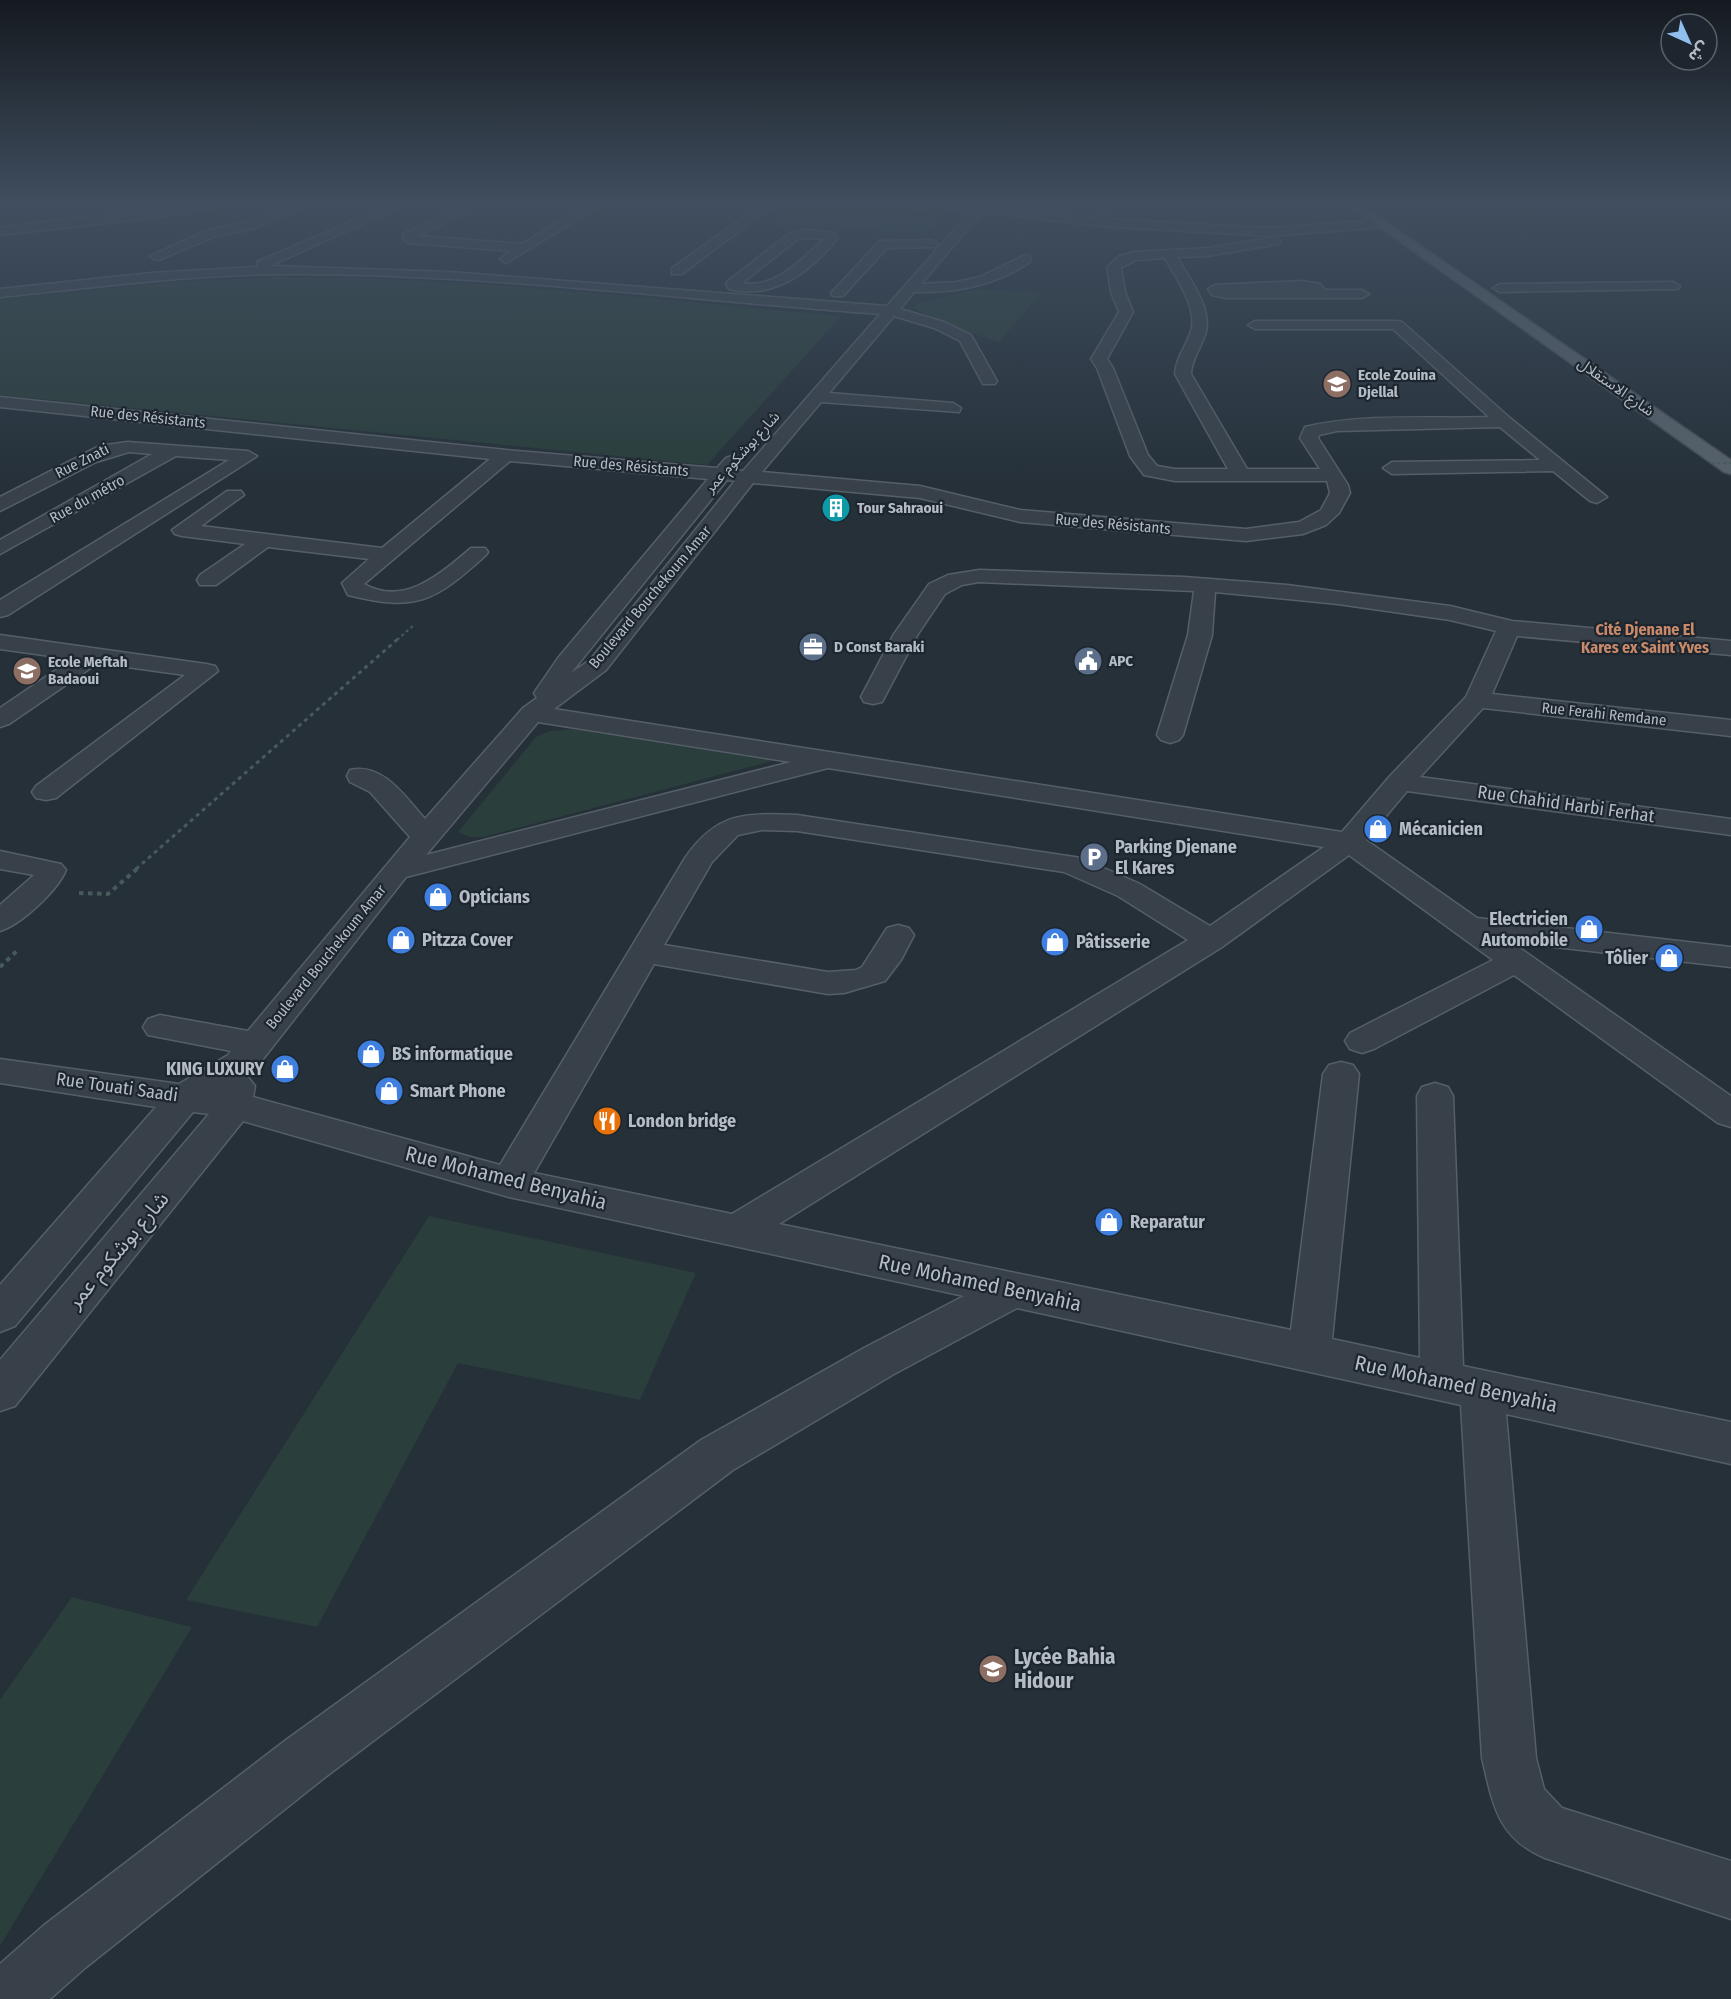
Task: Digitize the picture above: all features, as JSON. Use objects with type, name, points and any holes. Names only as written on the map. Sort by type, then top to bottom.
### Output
[{"type":"main road","name":"شارع الاستقلال","points":[[1484,297],[1731,468]]},
{"type":"main road","points":[[1514,297],[1519,301]]},
{"type":"main road","points":[[1538,314],[1631,380]]},
{"type":"street","points":[[705,297],[882,311],[939,325],[966,338],[989,381]]},
{"type":"street","points":[[738,300],[741,297]]},
{"type":"street","name":"شارع بوشكوم عمر","points":[[793,396],[882,311],[892,297]]},
{"type":"street","name":"Boulevard Bouchekoum Amar","points":[[248,1054],[425,836],[532,713],[598,665],[748,477],[816,397],[882,311],[899,297]]},
{"type":"street","points":[[1120,297],[1126,312],[1099,359],[1105,368],[1139,456],[1151,471],[1174,475],[1333,475]]},
{"type":"street","points":[[1192,297],[1200,312],[1200,327],[1183,361],[1183,374],[1241,476]]},
{"type":"street","points":[[1341,297],[1370,302]]},
{"type":"street","points":[[1365,297],[1504,422],[1597,497]]},
{"type":"street","points":[[1255,325],[1397,325]]},
{"type":"street","points":[[816,397],[953,408]]},
{"type":"street","name":"Rue des Résistants","points":[[0,402],[506,455],[920,492],[1020,516],[1246,534],[1283,532],[1303,528],[1319,521],[1329,513],[1340,493],[1333,475],[1309,438],[1311,432],[1321,427],[1504,422]]},
{"type":"street","name":"Rue Znati","points":[[0,506],[165,418]]},
{"type":"street","name":"Rue du métro","points":[[0,548],[221,424]]},
{"type":"street","points":[[0,610],[248,456],[128,447],[86,459]]},
{"type":"street","name":"شارع بوشكوم عمر","points":[[532,713],[566,663],[721,474],[745,448]]},
{"type":"street","points":[[478,552],[435,589],[418,595],[403,598],[356,590],[353,583],[506,455]]},
{"type":"street","points":[[1392,468],[1557,465]]},
{"type":"street","points":[[234,495],[182,530],[385,555]]},
{"type":"street","points":[[207,580],[264,540]]},
{"type":"street","points":[[873,697],[906,634],[937,589],[956,580],[979,576],[1335,596],[1479,618],[1509,628],[1731,648]]},
{"type":"street","points":[[1170,735],[1200,635],[1205,587]]},
{"type":"street","points":[[736,1230],[1211,940],[1350,842],[1400,782],[1477,700],[1509,628]]},
{"type":"street","points":[[0,642],[206,670],[46,792]]},
{"type":"street","points":[[0,719],[94,655]]},
{"type":"street","name":"Rue Ferahi Remdane","points":[[1477,700],[1731,729]]},
{"type":"street","points":[[532,713],[1350,842],[1514,962],[1731,1114]]},
{"type":"street","points":[[396,871],[833,759]]},
{"type":"street","points":[[360,776],[380,786],[425,836]]},
{"type":"street","name":"Rue Chahid Harbi Ferhat","points":[[1400,782],[1731,827]]},
{"type":"street","points":[[509,1182],[700,858],[729,828],[762,822],[797,824],[1071,864],[1129,890],[1211,940]]},
{"type":"street","points":[[0,860],[51,870],[47,880],[0,921]]},
{"type":"street","points":[[1466,927],[1731,957]]},
{"type":"street","points":[[644,952],[838,983],[859,981],[879,972],[898,934]]},
{"type":"street","points":[[1362,1041],[1514,962]]},
{"type":"street","points":[[160,1027],[248,1054]]},
{"type":"street","points":[[0,1314],[184,1097],[248,1054]]},
{"type":"street","points":[[234,1106],[248,1054]]},
{"type":"street","name":"Rue Touati Saadi","points":[[0,1071],[234,1106]]},
{"type":"street","points":[[1309,1353],[1341,1074]]},
{"type":"street","points":[[1435,1096],[1462,1386],[1509,1758],[1520,1804],[1545,1830],[1731,1890]]},
{"type":"street","name":"شارع بوشكوم عمر","points":[[0,1392],[234,1106]]},
{"type":"street","name":"Rue Mohamed Benyahia","points":[[234,1106],[509,1182],[1731,1443]]},
{"type":"street","points":[[5,1999],[64,1947],[305,1759],[717,1455],[879,1361],[1013,1290]]},
{"type":"path","points":[[1711,463],[1731,463]]},
{"type":"path","points":[[108,894],[414,625]]},
{"type":"green space","points":[[633,297],[841,316],[707,465],[0,395],[0,299]]},
{"type":"green space","points":[[943,297],[1037,297],[999,342],[941,323],[914,308],[919,303]]},
{"type":"green space","points":[[572,729],[773,761],[483,837],[470,837],[458,832],[536,737],[550,731]]},
{"type":"green space","points":[[429,1216],[696,1273],[640,1400],[458,1363],[317,1627],[186,1600]]},
{"type":"green space","points":[[72,1597],[192,1627],[0,1946],[0,1700]]},
{"type":"place","name":"Ecole Zouina Djellal","points":[[1337,384]]},
{"type":"place","name":"Tour Sahraoui","points":[[836,508]]},
{"type":"place","name":"D Const Baraki","points":[[813,647]]},
{"type":"place","name":"APC","points":[[1088,661]]},
{"type":"place","name":"Ecole Meftah Badaoui","points":[[27,671]]},
{"type":"place","name":"Mécanicien","points":[[1378,829]]},
{"type":"place","name":"Parking Djenane El Kares","points":[[1094,857]]},
{"type":"place","name":"Opticians","points":[[438,897]]},
{"type":"place","name":"Electricien Automobile","points":[[1589,929]]},
{"type":"place","name":"Pitzza Cover","points":[[401,940]]},
{"type":"place","name":"Pâtisserie","points":[[1055,942]]},
{"type":"place","name":"Tôlier","points":[[1669,958]]},
{"type":"place","name":"BS informatique","points":[[371,1054]]},
{"type":"place","name":"KING LUXURY","points":[[285,1069]]},
{"type":"place","name":"Smart Phone","points":[[389,1091]]},
{"type":"place","name":"London bridge","points":[[607,1121]]},
{"type":"place","name":"Reparatur","points":[[1109,1222]]},
{"type":"place","name":"Lycée Bahia Hidour","points":[[993,1669]]},
{"type":"district","name":"Cité Djenane El Kares ex Saint Yves","points":[[1645,638]]}]
